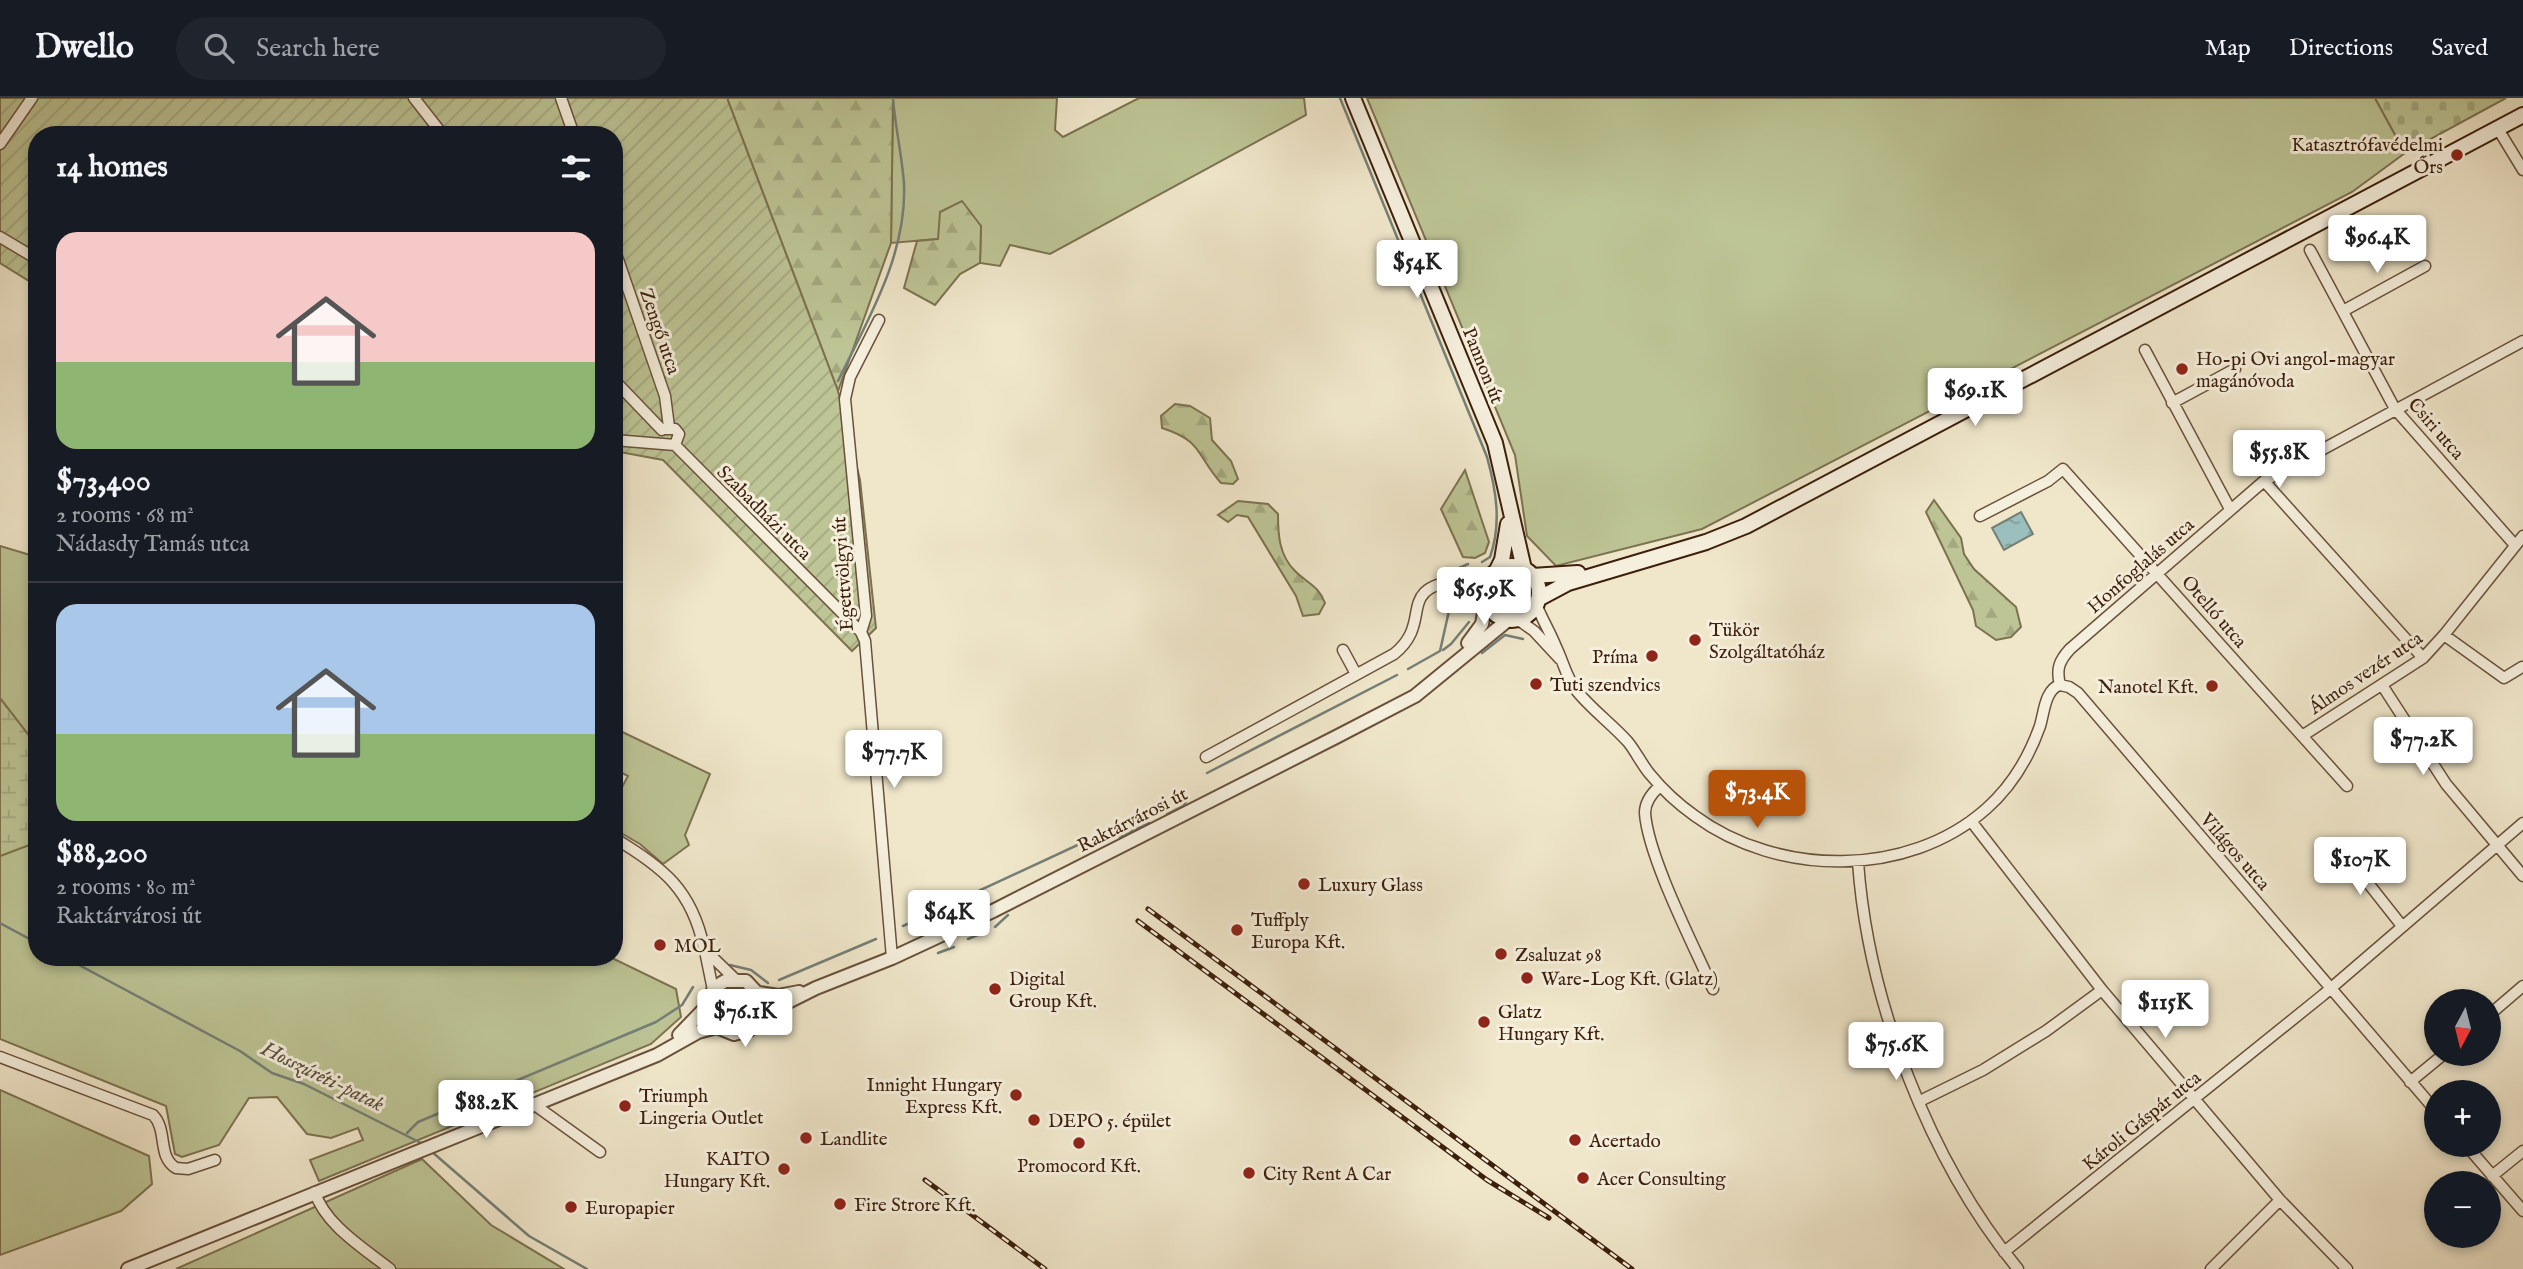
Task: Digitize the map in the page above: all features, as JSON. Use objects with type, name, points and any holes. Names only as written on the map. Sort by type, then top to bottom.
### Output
[{"type":"main road","name":"Pannon út","points":[[1353,98],[1495,443],[1528,573]]},
{"type":"main road","points":[[1494,573],[1509,566],[1528,573],[1564,575],[1642,560],[1706,542],[1746,526],[2523,115]]},
{"type":"main road","name":"Pannon út","points":[[1494,573],[1507,541],[1508,495]]},
{"type":"main road","name":"Raktárvárosi út","points":[[1513,619],[1528,614],[1537,601],[1559,586],[1642,560]]},
{"type":"main road","name":"Raktárvárosi út","points":[[1486,599],[1494,573]]},
{"type":"main road","points":[[1528,573],[1538,587],[1537,601]]},
{"type":"main road","points":[[1486,599],[1497,615],[1513,619]]},
{"type":"street","points":[[0,144],[32,98]]},
{"type":"street","points":[[414,98],[436,126]]},
{"type":"street","points":[[561,98],[571,126]]},
{"type":"street","points":[[2498,128],[2523,170]]},
{"type":"street","points":[[0,237],[28,254]]},
{"type":"street","name":"Csiri utca","points":[[2310,250],[2395,409],[2520,539]]},
{"type":"street","points":[[2343,311],[2426,266]]},
{"type":"street","name":"Zengő utca","points":[[623,274],[665,396],[666,428]]},
{"type":"street","name":"Égettvölgyi út","points":[[879,320],[850,377],[845,399],[866,616],[861,632],[868,654],[892,958]]},
{"type":"street","name":"Honfoglalás utca","points":[[1560,660],[1574,687],[1632,747],[1660,786],[1696,817],[1744,843],[1803,856],[1858,862],[1885,859],[1925,847],[1971,821],[1994,801],[2020,768],[2034,741],[2050,692],[2060,685],[2057,672],[2061,658],[2230,509],[2264,481],[2523,341]]},
{"type":"street","points":[[2145,350],[2230,509]]},
{"type":"street","points":[[2172,403],[2235,369]]},
{"type":"street","points":[[623,388],[666,428],[679,434],[675,445],[623,441]]},
{"type":"street","points":[[662,444],[659,440],[666,428]]},
{"type":"street","name":"Szabadházi utca","points":[[675,445],[861,632]]},
{"type":"street","name":"Otelló utca","points":[[1980,516],[2048,481],[2063,469],[2347,786]]},
{"type":"street","points":[[2264,481],[2423,658]]},
{"type":"street","name":"Álmos vezér utca","points":[[2302,736],[2423,658],[2520,539]]},
{"type":"street","points":[[1206,757],[1394,654],[1407,641],[1419,601],[1428,588],[1448,580],[1494,573]]},
{"type":"street","points":[[1460,580],[1486,599]]},
{"type":"street","name":"Raktárvárosi út","points":[[1455,664],[1482,624],[1486,599]]},
{"type":"street","points":[[1537,601],[1560,660]]},
{"type":"street","points":[[1513,619],[1534,631],[1560,660]]},
{"type":"street","name":"Raktárvárosi út","points":[[128,1269],[532,1103],[657,1055],[698,1032],[717,1027],[739,1034],[754,1027],[760,1018],[816,988],[892,958],[1070,873],[1415,696],[1513,619]]},
{"type":"street","points":[[2444,635],[2504,678],[2522,667]]},
{"type":"street","points":[[1343,650],[1356,674]]},
{"type":"street","name":"Világos utca","points":[[2060,685],[2078,693],[2424,1098]]},
{"type":"street","points":[[2382,685],[2446,784],[2523,876]]},
{"type":"street","points":[[1660,786],[1647,802],[1645,813],[1689,936],[1713,989]]},
{"type":"street","points":[[1971,821],[2102,990],[2280,1200],[2347,1269]]},
{"type":"street","name":"Károli Gáspár utca","points":[[2004,1252],[2195,1100],[2523,824]]},
{"type":"street","points":[[623,843],[651,860],[670,877],[697,917],[704,948]]},
{"type":"street","points":[[2342,850],[2402,926]]},
{"type":"street","points":[[1858,862],[1871,947],[1886,1011],[1920,1101],[1961,1186],[2018,1269]]},
{"type":"street","points":[[705,950],[735,979],[725,981],[713,990],[705,950]]},
{"type":"street","name":"Raktárvárosi út","points":[[735,979],[746,981],[759,993],[784,996],[816,988]]},
{"type":"street","points":[[2501,1005],[2523,986]]},
{"type":"street","name":"Raktárvárosi út","points":[[645,1058],[682,1032],[708,1005],[713,990]]},
{"type":"street","points":[[1920,1101],[1983,1070],[2046,1031],[2102,990]]},
{"type":"street","points":[[759,993],[762,1003],[760,1018]]},
{"type":"street","points":[[708,1005],[711,1020],[717,1027]]},
{"type":"street","points":[[0,1057],[153,1115],[161,1125],[166,1158],[176,1168],[188,1169],[215,1160]]},
{"type":"street","points":[[2410,1082],[2429,1066]]},
{"type":"street","points":[[532,1103],[600,1152]]},
{"type":"street","points":[[2498,1171],[2523,1151]]},
{"type":"street","points":[[2476,1157],[2488,1171]]},
{"type":"street","points":[[2501,1186],[2523,1212]]},
{"type":"street","points":[[314,1192],[320,1206],[330,1217],[390,1269]]},
{"type":"street","points":[[2211,1269],[2280,1200]]},
{"type":"green space","points":[[0,98],[727,98],[838,391],[860,480],[876,628],[852,651],[663,460],[623,453],[623,126],[28,126],[28,280],[0,263]]},
{"type":"green space","points":[[727,98],[893,98],[891,243],[838,391]]},
{"type":"green space","points":[[893,98],[1057,98],[1055,130],[1063,137],[1139,98],[1304,98],[1306,115],[1050,254],[1010,245],[1000,266],[980,263],[981,226],[938,239],[891,243]]},
{"type":"green space","points":[[1367,98],[2375,98],[2405,153],[2352,192],[1702,529],[1556,566],[1527,536],[1515,455]]},
{"type":"green space","points":[[2375,98],[2506,98],[2405,153]]},
{"type":"green space","points":[[962,201],[981,226],[980,263],[960,274],[935,305],[904,288],[917,241],[938,239],[940,212]]},
{"type":"green space","points":[[1175,404],[1190,406],[1210,418],[1212,440],[1231,461],[1238,479],[1233,484],[1221,483],[1192,444],[1162,428],[1161,416]]},
{"type":"green space","points":[[1465,470],[1489,542],[1485,553],[1475,558],[1463,557],[1441,509]]},
{"type":"green space","points":[[1934,500],[1961,538],[1964,554],[1974,569],[2016,607],[2021,627],[2011,637],[1996,640],[1976,626],[1973,610],[1926,512]]},
{"type":"green space","points":[[1238,501],[1268,504],[1278,514],[1279,537],[1286,558],[1295,571],[1316,589],[1325,603],[1319,614],[1303,616],[1296,596],[1248,517],[1237,515],[1228,522],[1218,515]]},
{"type":"green space","points":[[0,546],[28,554],[28,734],[0,698]]},
{"type":"green space","points":[[1512,573],[1526,579],[1532,593],[1526,607],[1512,613],[1498,607],[1492,593],[1498,579]]},
{"type":"green space","points":[[0,698],[28,734],[28,845],[0,856]]},
{"type":"green space","points":[[623,732],[710,774],[685,835],[689,845],[663,864],[640,844],[623,834],[623,785],[628,776],[623,774]]},
{"type":"green space","points":[[28,845],[28,966],[623,966],[623,963],[676,989],[681,1017],[651,1044],[319,1181],[310,1160],[363,1140],[358,1128],[331,1138],[307,1134],[277,1097],[249,1098],[219,1145],[182,1157],[175,1154],[166,1106],[0,1039],[0,856]]},
{"type":"green space","points":[[0,1090],[149,1156],[152,1184],[121,1211],[0,1255]]},
{"type":"green space","points":[[422,1159],[491,1225],[564,1269],[176,1269]]},
{"type":"water","points":[[2021,512],[2033,534],[2004,550],[1992,528]]},
{"type":"waterway","points":[[838,381],[873,310],[899,236],[904,184],[893,98]]},
{"type":"waterway","points":[[1340,98],[1487,457],[1497,519],[1490,557],[1482,562]]},
{"type":"waterway","points":[[1456,578],[1457,569],[1468,564]]},
{"type":"waterway","points":[[1408,669],[1440,651],[1455,584]]},
{"type":"waterway","points":[[1443,650],[1469,622]]},
{"type":"waterway","points":[[1482,653],[1505,635],[1523,639]]},
{"type":"waterway","points":[[1207,773],[1397,675]]},
{"type":"waterway","points":[[1167,814],[1183,806],[1189,798]]},
{"type":"waterway","points":[[903,926],[1112,829],[1120,837],[1149,823]]},
{"type":"waterway","points":[[995,927],[1008,915]]},
{"type":"waterway","name":"Hosszúréti-patak","points":[[0,923],[28,938]]},
{"type":"waterway","points":[[968,939],[987,931]]},
{"type":"waterway","points":[[779,980],[876,939]]},
{"type":"waterway","points":[[938,953],[954,947]]},
{"type":"waterway","points":[[730,965],[751,970],[768,983]]},
{"type":"waterway","name":"Hosszúréti-patak","points":[[81,966],[240,1051],[272,1073],[304,1084],[423,1144]]},
{"type":"waterway","points":[[407,1133],[418,1122],[656,1022],[682,1005],[693,987]]},
{"type":"waterway","name":"Hosszúréti-patak","points":[[431,1151],[529,1236],[587,1269]]},
{"type":"railway","points":[[1148,909],[1632,1269]]},
{"type":"railway","points":[[1138,921],[1487,1180],[1549,1218]]},
{"type":"railway","points":[[925,1180],[1045,1269]]},
{"type":"place","name":"Katasztrófavédelmi Őrs","points":[[2457,155]]},
{"type":"place","name":"Ho-pi Ovi angol-magyar magánóvoda","points":[[2182,369]]},
{"type":"place","name":"Tükör Szolgáltatóház","points":[[1695,640]]},
{"type":"place","name":"Príma","points":[[1652,656]]},
{"type":"place","name":"Tuti szendvics","points":[[1536,684]]},
{"type":"place","name":"Nanotel Kft.","points":[[2212,686]]},
{"type":"place","name":"Luxury Glass","points":[[1304,884]]},
{"type":"place","name":"Tuffply Europa Kft.","points":[[1237,930]]},
{"type":"place","name":"MOL","points":[[660,945]]},
{"type":"place","name":"Zsaluzat 98","points":[[1501,954]]},
{"type":"place","name":"Ware-Log Kft. (Glatz)","points":[[1527,978]]},
{"type":"place","name":"Digital Group Kft.","points":[[995,989]]},
{"type":"place","name":"Glatz Hungary Kft.","points":[[1484,1022]]},
{"type":"place","name":"Innight Hungary Express Kft.","points":[[1016,1095]]},
{"type":"place","name":"Triumph Lingeria Outlet","points":[[625,1106]]},
{"type":"place","name":"DEPO 5. épület","points":[[1034,1120]]},
{"type":"place","name":"Landlite","points":[[806,1138]]},
{"type":"place","name":"Acertado","points":[[1575,1140]]},
{"type":"place","name":"Promocord Kft.","points":[[1079,1143]]},
{"type":"place","name":"KAITO Hungary Kft.","points":[[784,1169]]},
{"type":"place","name":"City Rent A Car","points":[[1249,1173]]},
{"type":"place","name":"Acer Consulting","points":[[1583,1178]]},
{"type":"place","name":"Fire Strore Kft.","points":[[840,1204]]},
{"type":"place","name":"Europapier","points":[[571,1207]]}]
